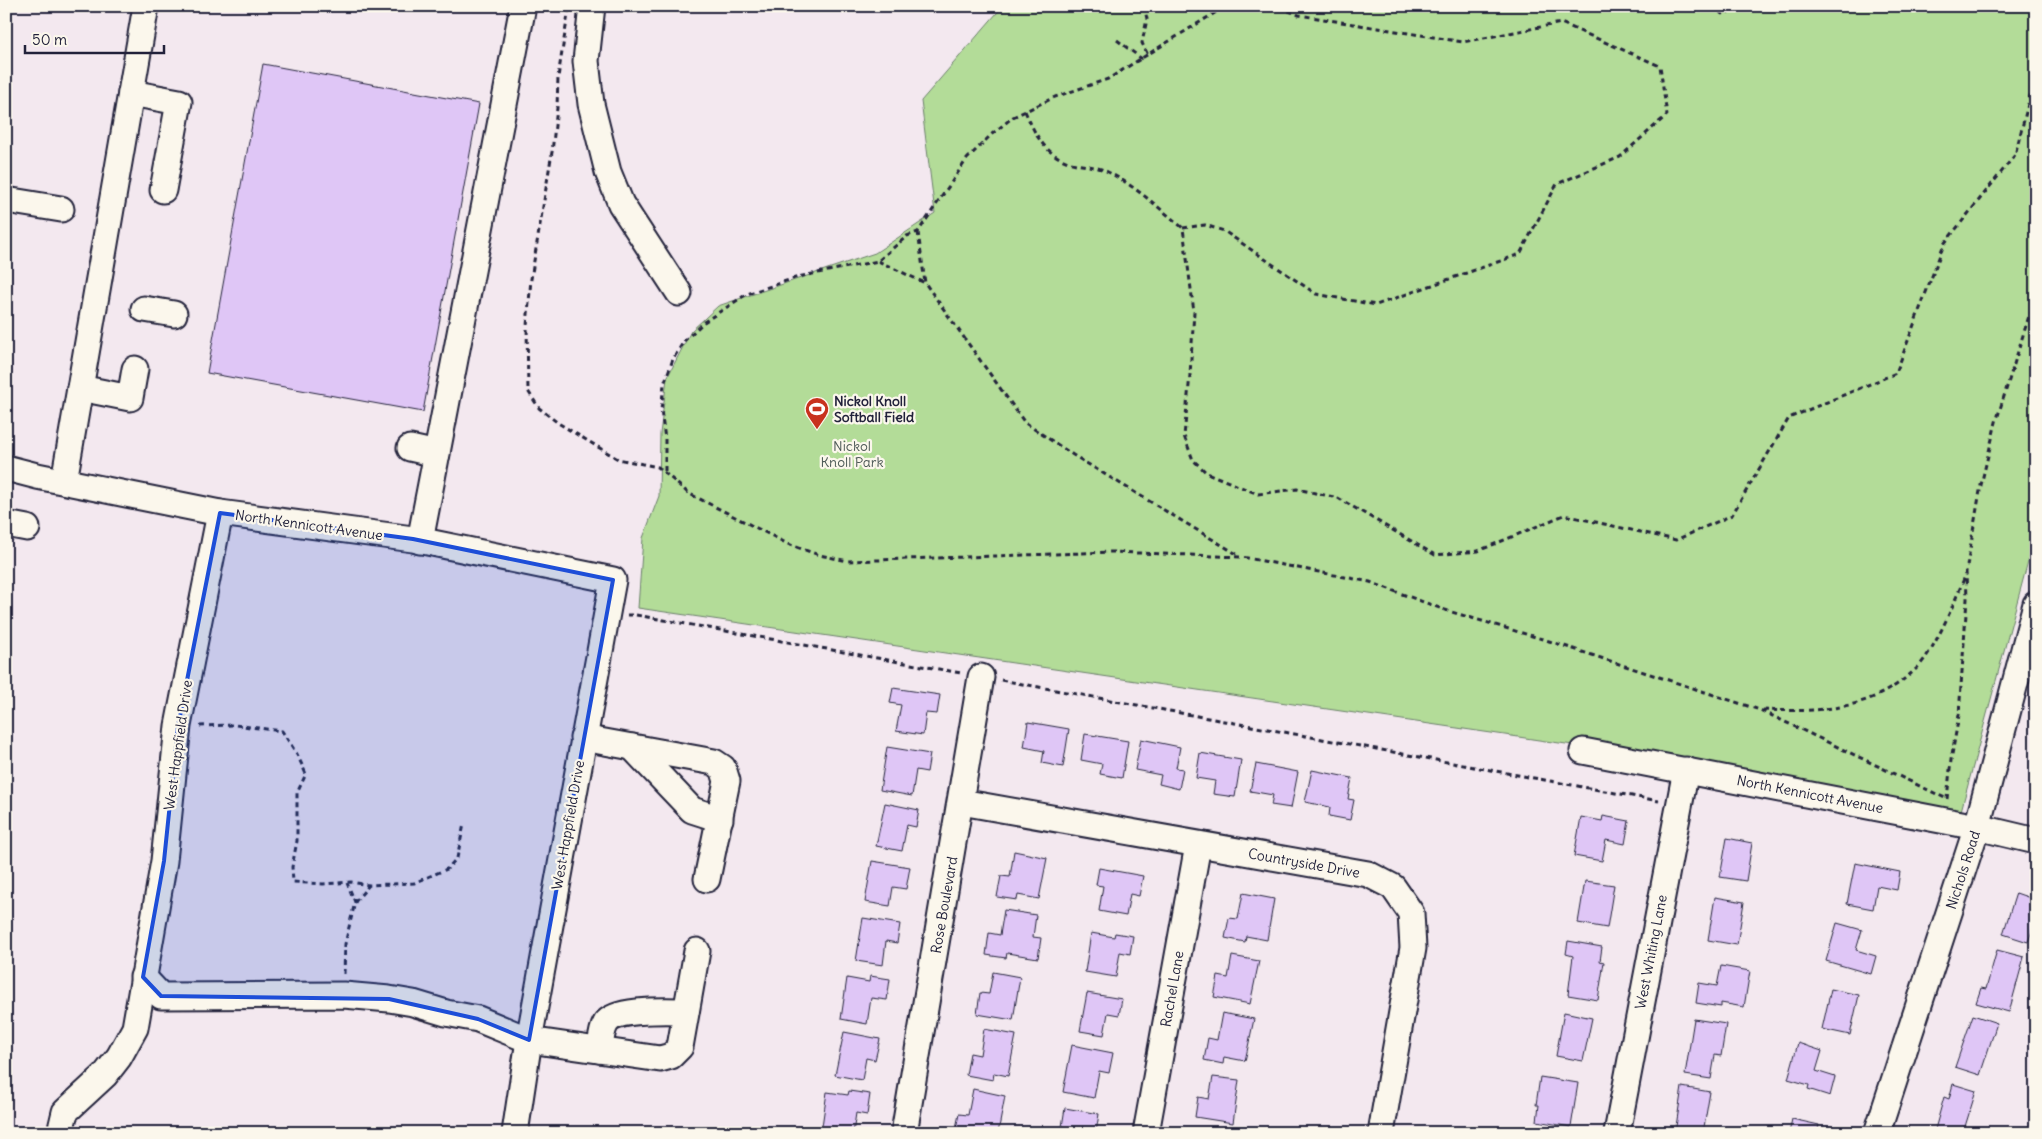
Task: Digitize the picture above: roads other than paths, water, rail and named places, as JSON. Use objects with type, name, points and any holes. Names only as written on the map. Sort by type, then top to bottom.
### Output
[{"type":"street","points":[[64,482],[146,6]]},
{"type":"street","points":[[420,541],[523,6]]},
{"type":"street","points":[[592,6],[586,61],[591,104],[608,172],[621,204],[679,293]]},
{"type":"street","points":[[131,93],[179,102],[163,190]]},
{"type":"street","points":[[6,200],[60,209]]},
{"type":"street","points":[[144,309],[174,314]]},
{"type":"street","points":[[80,388],[130,398],[135,369]]},
{"type":"street","points":[[410,448],[437,454]]},
{"type":"street","name":"North Kennicott Avenue","points":[[6,468],[64,482],[220,513],[420,541],[613,580]]},
{"type":"street","name":"West Happfield Drive","points":[[60,1133],[65,1112],[119,1058],[135,1028],[164,861],[178,726],[220,513]]},
{"type":"street","name":"West Happfield Drive","points":[[515,1133],[529,1040],[613,580]]},
{"type":"street","name":"Nichols Road","points":[[1877,1133],[1977,827],[2036,604]]},
{"type":"street","name":"Rose Boulevard","points":[[904,1133],[982,677]]},
{"type":"street","points":[[583,738],[714,762],[723,768],[727,780],[707,879]]},
{"type":"street","points":[[632,747],[692,810],[720,819]]},
{"type":"street","name":"North Kennicott Avenue","points":[[1583,751],[1977,827],[2036,841]]},
{"type":"street","name":"West Whiting Lane","points":[[1617,1133],[1686,770]]},
{"type":"street","name":"Countryside Drive","points":[[962,802],[1368,874],[1393,887],[1411,912],[1413,948],[1381,1133]]},
{"type":"street","name":"Rachel Lane","points":[[1146,1133],[1198,844]]},
{"type":"street","points":[[143,977],[161,996],[344,996],[390,999],[478,1019],[529,1040],[660,1059],[671,1056],[680,1047],[697,952]]},
{"type":"street","points":[[600,1050],[606,1022],[616,1016],[646,1012],[686,1012]]},
{"type":"place","name":"Nickol Knoll Softball Field","points":[[817,430]]},
{"type":"park label","name":"Nickol Knoll Park","points":[[852,454]]}]
